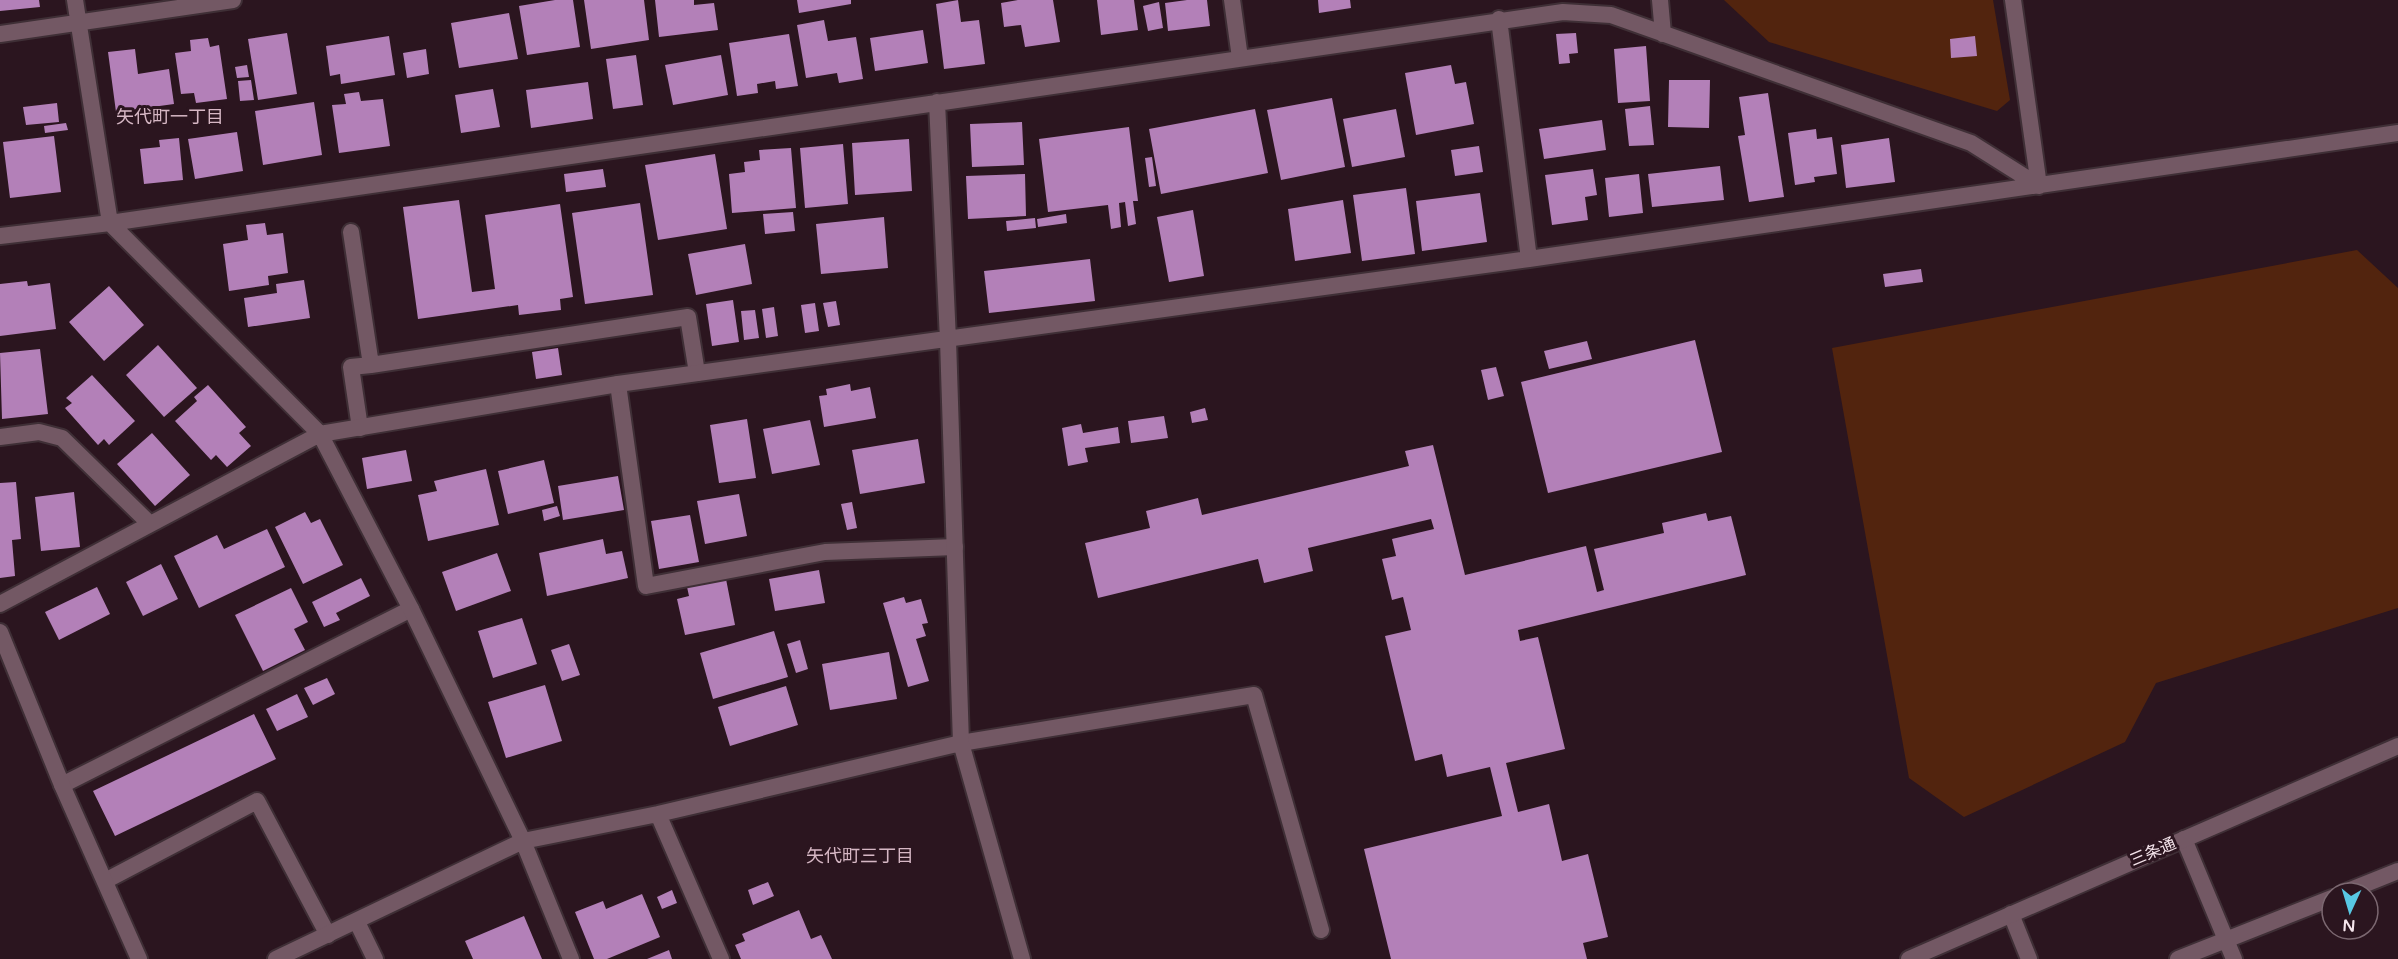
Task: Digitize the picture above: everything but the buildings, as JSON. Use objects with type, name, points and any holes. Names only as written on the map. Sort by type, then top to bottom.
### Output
[{"type":"street","points":[[75,0],[110,223],[320,434],[411,609],[523,841],[571,959]]},
{"type":"street","points":[[0,34],[233,0]]},
{"type":"street","points":[[1232,0],[1240,58]]},
{"type":"street","points":[[1660,0],[1663,34]]},
{"type":"street","points":[[2013,0],[2038,186]]},
{"type":"street","points":[[0,236],[110,223],[1500,19],[1563,12],[1611,15],[1971,143],[2038,186]]},
{"type":"street","points":[[1500,19],[1530,259]]},
{"type":"street","points":[[937,102],[948,340],[961,743],[1022,959]]},
{"type":"street","points":[[0,604],[320,434],[618,384],[1530,259],[2398,133]]},
{"type":"street","points":[[351,232],[371,364]]},
{"type":"street","points":[[360,428],[351,367],[688,317],[697,373]]},
{"type":"street","points":[[618,384],[646,586],[825,552],[955,547]]},
{"type":"street","points":[[0,437],[39,432],[62,438],[149,524]]},
{"type":"street","points":[[62,785],[411,609]]},
{"type":"street","points":[[0,633],[62,785],[139,959]]},
{"type":"street","points":[[276,959],[523,841],[658,814],[961,743],[1254,695],[1321,930]]},
{"type":"street","name":"三条通","points":[[1909,959],[2398,746]]},
{"type":"street","points":[[105,881],[257,801],[328,935]]},
{"type":"street","points":[[658,814],[721,959]]},
{"type":"street","points":[[2184,839],[2234,959]]},
{"type":"street","points":[[2373,881],[2398,871]]},
{"type":"street","points":[[2178,959],[2320,903]]},
{"type":"street","points":[[2011,914],[2029,959]]},
{"type":"street","points":[[357,922],[375,959]]},
{"type":"shaded area","points":[[1724,0],[1993,0],[2010,100],[1997,111],[1769,42]]},
{"type":"shaded area","points":[[2357,250],[2398,288],[2398,608],[2156,683],[2125,742],[1964,817],[1909,778],[1832,348]]},
{"type":"district","name":"矢代町一丁目","points":[[170,117]]},
{"type":"district","name":"矢代町三丁目","points":[[860,856]]}]
